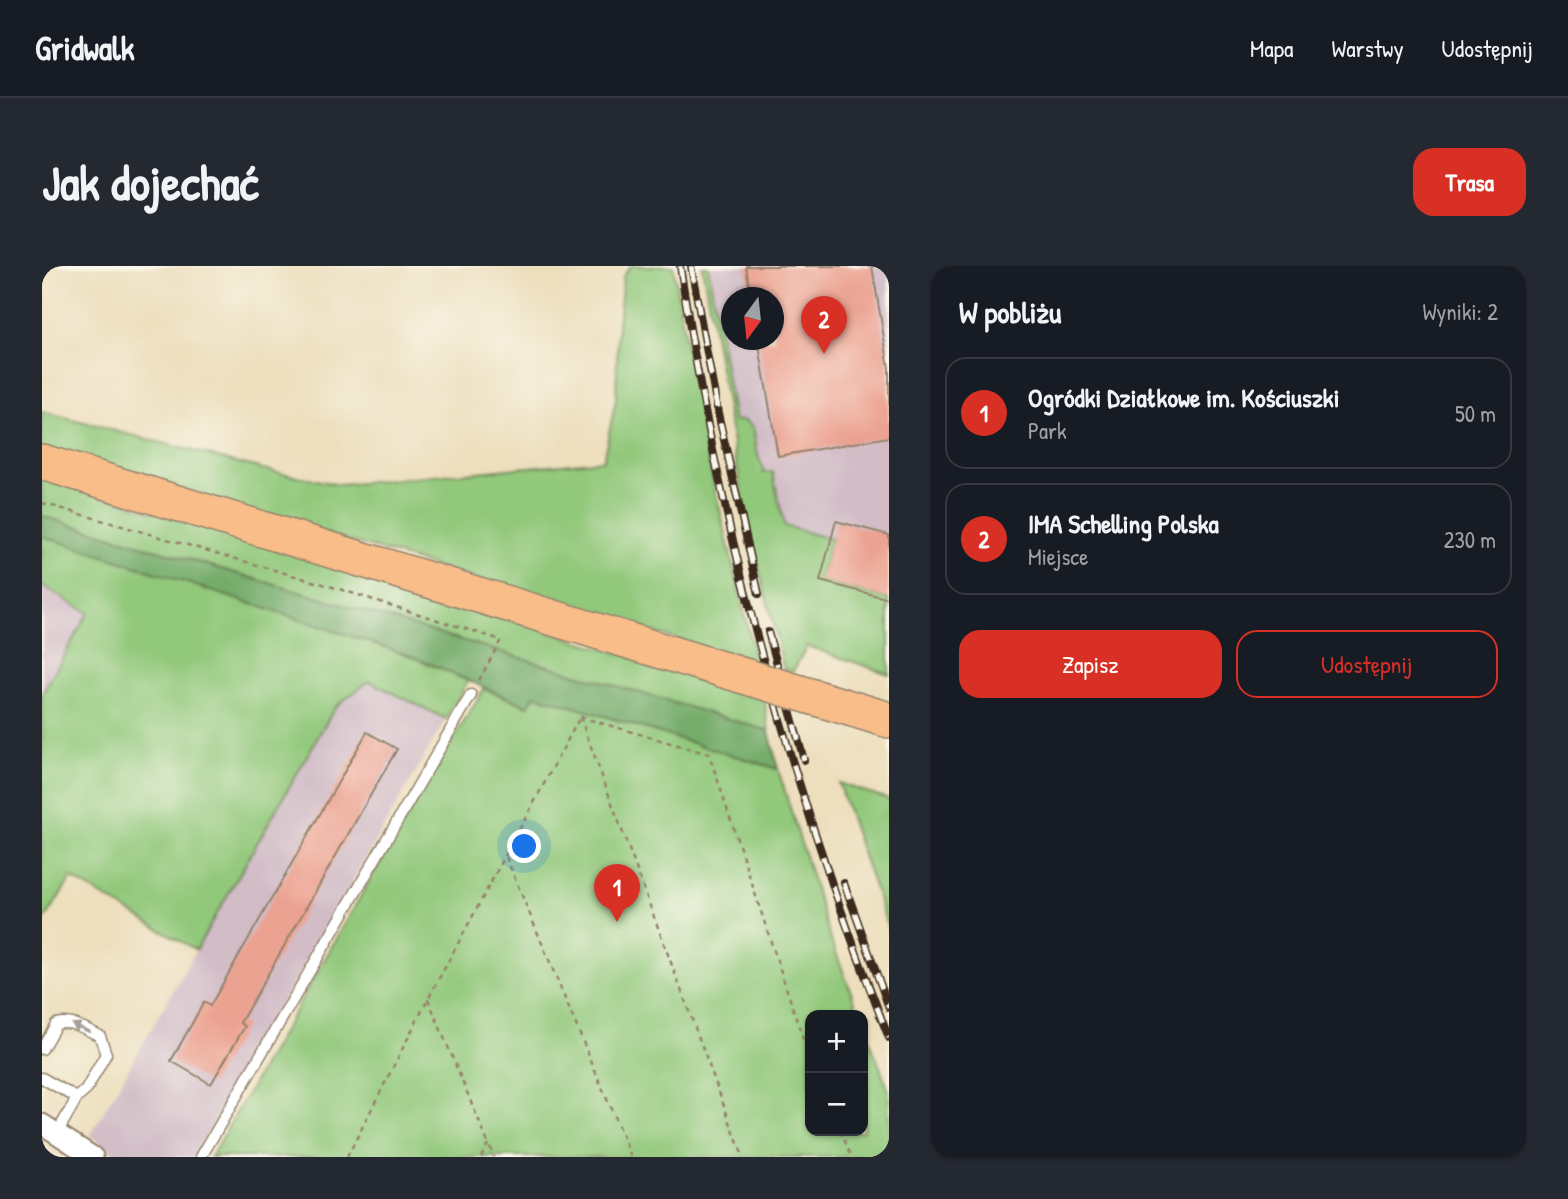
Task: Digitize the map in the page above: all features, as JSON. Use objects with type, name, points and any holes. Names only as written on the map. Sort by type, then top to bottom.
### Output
[{"type":"highway","points":[[42,462],[889,720]]},
{"type":"street","points":[[49,1128],[93,1157]]},
{"type":"lane","points":[[201,1157],[471,695]]},
{"type":"lane","points":[[42,1049],[56,1024],[66,1022],[76,1024],[100,1037],[106,1054],[86,1090],[49,1128]]},
{"type":"lane","points":[[42,1079],[77,1098]]},
{"type":"path","points":[[42,503],[323,584],[501,640],[471,695]]},
{"type":"path","points":[[347,1157],[428,999],[580,717]]},
{"type":"path","points":[[580,717],[709,754],[805,1045]]},
{"type":"path","points":[[580,717],[743,1157]]},
{"type":"path","points":[[506,857],[631,1157]]},
{"type":"path","points":[[428,999],[494,1157]]},
{"type":"path","points":[[842,1136],[852,1157]]},
{"type":"path","points":[[481,1157],[488,1143]]},
{"type":"shaded area","points":[[707,266],[889,266],[889,674],[807,646],[763,475],[733,423]]},
{"type":"shaded area","points":[[42,586],[88,613],[42,693]]},
{"type":"shaded area","points":[[369,681],[446,719],[194,1157],[120,1157],[90,1136],[335,707]]},
{"type":"green space","points":[[631,266],[673,266],[711,472],[756,663],[42,448],[42,412],[263,469],[340,485],[603,460],[616,400],[618,326],[623,276]]},
{"type":"green space","points":[[702,266],[708,266],[734,421],[744,420],[753,427],[764,473],[773,472],[784,526],[831,539],[820,581],[889,599],[889,674],[807,646],[793,671],[784,669],[744,506]]},
{"type":"green space","points":[[42,477],[764,698],[769,731],[42,516]]},
{"type":"green space","points":[[42,516],[769,731],[778,769],[535,695],[528,706],[409,655],[42,536]]},
{"type":"green space","points":[[42,536],[409,655],[468,681],[446,719],[369,681],[335,707],[196,950],[71,878],[42,924],[42,694],[88,613],[42,586]]},
{"type":"green space","points":[[484,689],[528,706],[535,695],[778,769],[831,940],[858,1010],[805,1010],[805,1136],[868,1136],[868,1036],[889,1091],[889,1157],[211,1157],[408,814]]},
{"type":"green space","points":[[838,783],[889,799],[889,930]]},
{"type":"building","points":[[746,266],[872,266],[889,368],[889,437],[778,456],[760,350],[784,350],[784,287],[749,287]]},
{"type":"building","points":[[836,521],[889,535],[889,599],[820,581]]},
{"type":"building","points":[[367,732],[397,749],[240,1023],[245,1026],[211,1084],[171,1061],[204,1002],[210,1006]]},
{"type":"railway","points":[[680,266],[715,462],[763,658],[821,851],[889,1038]]},
{"type":"railway","points":[[691,266],[718,413],[759,594]]},
{"type":"railway","points":[[768,632],[804,760]]},
{"type":"railway","points":[[844,883],[889,1008]]},
{"type":"place","name":"IMA Schelling Polska","points":[[824,354]]},
{"type":"place","name":"Ogródki Działkowe im. Kościuszki","points":[[617,922]]}]
